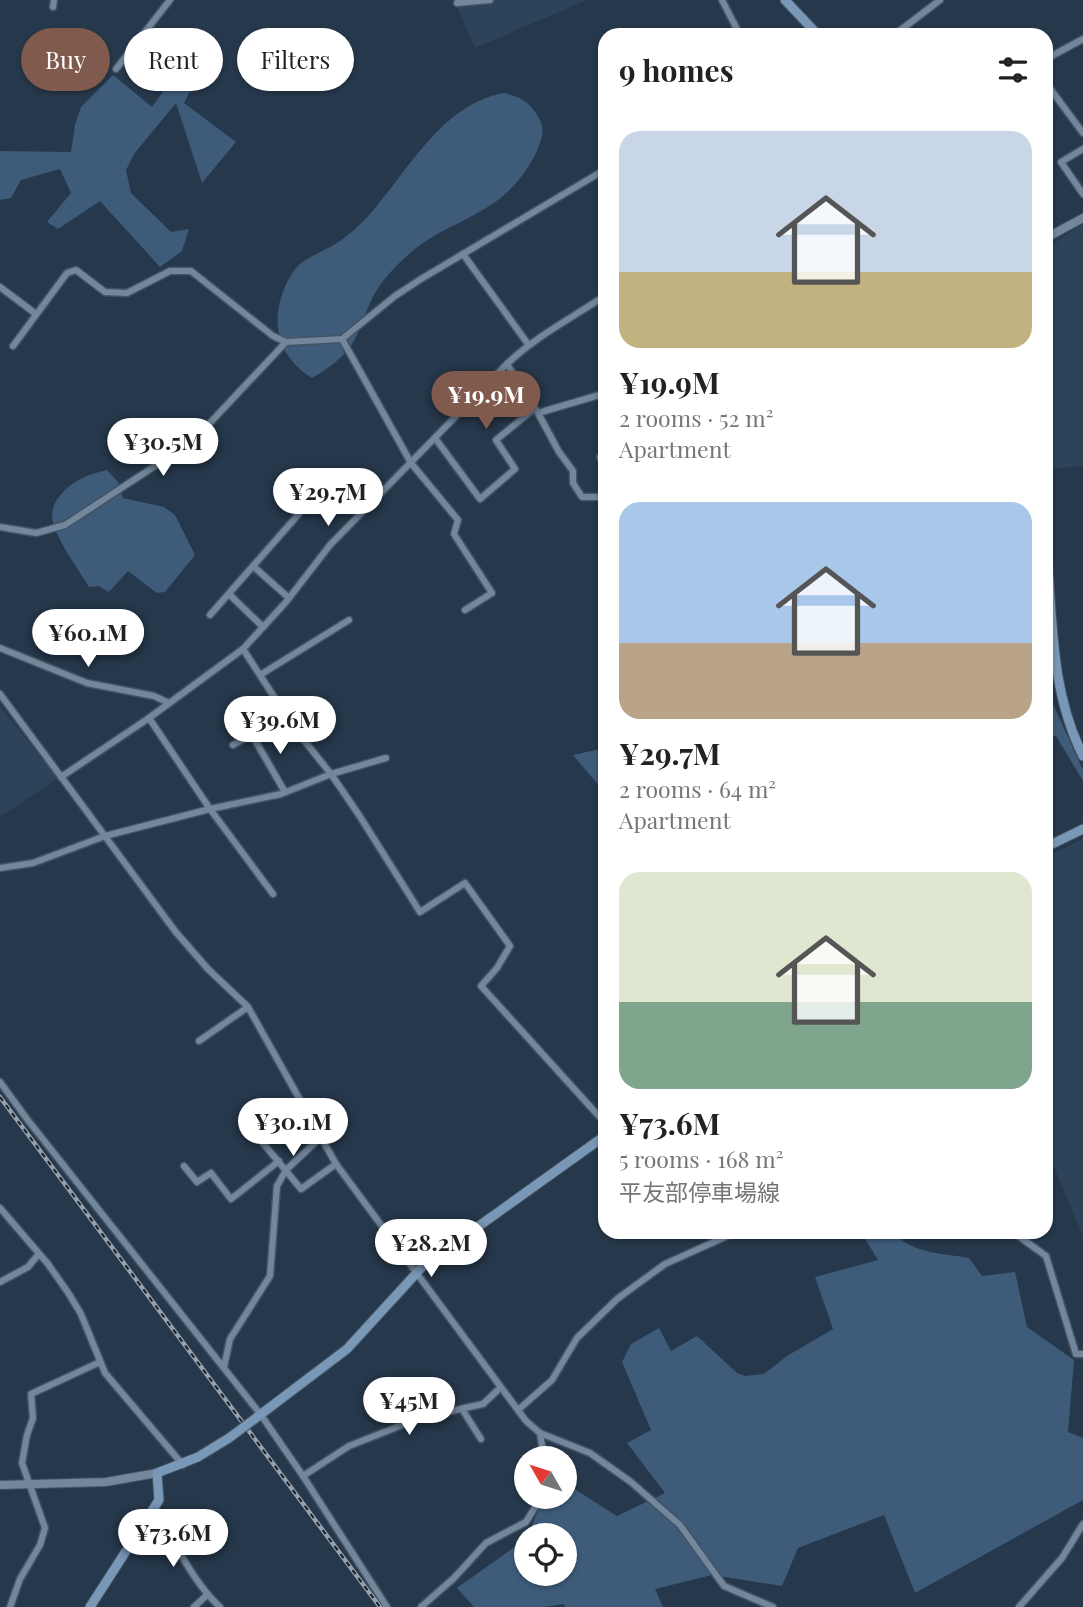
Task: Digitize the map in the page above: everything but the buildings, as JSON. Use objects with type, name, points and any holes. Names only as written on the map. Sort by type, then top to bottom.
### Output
[{"type":"main road","points":[[785,0],[811,28]]},
{"type":"main road","points":[[1053,624],[1058,684],[1069,725],[1083,756]]},
{"type":"main road","points":[[1053,844],[1083,829]]},
{"type":"main road","points":[[90,1607],[159,1500],[157,1473],[183,1465],[258,1417],[347,1349],[423,1266],[598,1141]]},
{"type":"street","points":[[116,69],[170,0]]},
{"type":"street","points":[[457,3],[490,0]]},
{"type":"street","points":[[722,0],[736,28]]},
{"type":"street","points":[[903,28],[940,0]]},
{"type":"street","points":[[1053,55],[1083,39]]},
{"type":"street","points":[[1053,92],[1083,133]]},
{"type":"street","points":[[1083,149],[1061,162],[1083,194]]},
{"type":"street","points":[[13,346],[67,272],[76,270],[105,292],[127,293],[170,271],[191,271],[273,336],[286,342],[342,339],[395,296],[598,174]]},
{"type":"street","points":[[1053,234],[1083,218]]},
{"type":"street","points":[[463,254],[528,344]]},
{"type":"street","points":[[0,288],[36,314]]},
{"type":"street","points":[[61,777],[149,718],[243,649],[289,598],[330,545],[507,363],[528,344],[598,300]]},
{"type":"street","points":[[342,339],[411,463],[458,520],[454,534],[492,593],[465,610]]},
{"type":"street","points":[[0,527],[36,533],[76,519],[193,441],[286,342]]},
{"type":"street","points":[[507,363],[573,471],[573,483],[582,497],[598,497]]},
{"type":"street","points":[[435,438],[480,499],[515,469],[496,440],[537,410],[598,395]]},
{"type":"street","points":[[210,615],[326,480]]},
{"type":"street","points":[[253,566],[289,598]]},
{"type":"street","points":[[229,594],[263,627]]},
{"type":"street","points":[[260,675],[349,620]]},
{"type":"street","points":[[0,648],[87,683],[154,696],[169,703]]},
{"type":"street","points":[[243,649],[286,715],[331,774],[421,912],[466,883],[510,946],[497,968],[481,986],[598,1115]]},
{"type":"street","points":[[0,694],[175,931],[208,969],[248,1007],[336,1164],[518,1410],[540,1433],[590,1453],[631,1482],[680,1525],[724,1586],[773,1607]]},
{"type":"street","points":[[233,745],[286,715]]},
{"type":"street","points":[[149,718],[210,809],[273,894]]},
{"type":"street","points":[[252,734],[285,792]]},
{"type":"street","points":[[0,869],[33,863],[105,836],[285,792],[331,774],[386,758]]},
{"type":"street","points":[[199,1041],[248,1007]]},
{"type":"street","points":[[0,1082],[224,1367],[303,1476],[387,1607]]},
{"type":"street","points":[[253,1131],[300,1189],[336,1164]]},
{"type":"street","points":[[224,1367],[230,1339],[270,1276],[277,1186],[286,1170],[321,1137]]},
{"type":"street","points":[[184,1166],[197,1182],[211,1173],[231,1199],[279,1161]]},
{"type":"street","points":[[0,1208],[57,1276],[81,1314],[105,1373],[183,1465]]},
{"type":"street","points":[[518,1410],[552,1380],[577,1338],[617,1299],[665,1264],[720,1239]]},
{"type":"street","points":[[1023,1239],[1046,1256],[1076,1354],[1083,1354]]},
{"type":"street","points":[[0,1282],[28,1267],[38,1255]]},
{"type":"street","points":[[10,1607],[20,1579],[40,1545],[45,1528],[22,1463],[33,1418],[31,1394],[100,1362]]},
{"type":"street","points":[[303,1476],[349,1446],[420,1418],[483,1404],[500,1388]]},
{"type":"street","points":[[462,1409],[481,1439]]},
{"type":"street","points":[[540,1433],[542,1446]]},
{"type":"street","points":[[0,1485],[106,1482],[157,1473]]},
{"type":"street","points":[[153,1509],[187,1566],[220,1607]]},
{"type":"street","points":[[421,1607],[454,1578],[486,1543],[526,1522],[534,1509]]},
{"type":"street","points":[[1019,1607],[1062,1558],[1083,1524]]},
{"type":"street","points":[[194,1607],[208,1595]]},
{"type":"shaded area","points":[[494,0],[587,0],[475,48],[457,7],[484,5]]},
{"type":"shaded area","points":[[113,75],[124,84],[124,91],[132,91],[152,107],[163,91],[190,91],[184,103],[236,142],[202,183],[176,103],[134,154],[126,170],[131,193],[171,232],[189,229],[182,251],[160,267],[100,201],[58,229],[47,222],[71,193],[60,169],[21,180],[11,198],[0,200],[0,151],[71,152],[81,107],[97,91],[110,91],[110,78]]},
{"type":"shaded area","points":[[504,93],[525,102],[542,124],[540,142],[525,172],[491,205],[428,240],[399,263],[377,290],[347,351],[312,378],[287,355],[279,335],[280,301],[293,272],[304,261],[337,243],[361,224],[444,125],[482,100]]},
{"type":"shaded area","points":[[1083,224],[1083,466],[1053,468],[1053,243]]},
{"type":"shaded area","points":[[107,470],[118,482],[123,498],[164,507],[175,515],[195,555],[165,592],[157,593],[128,571],[109,592],[98,586],[89,587],[56,532],[52,511],[62,494],[79,480]]},
{"type":"shaded area","points":[[1053,704],[1083,770],[1083,781],[1056,736],[1053,736]]},
{"type":"shaded area","points":[[0,707],[58,778],[0,817]]},
{"type":"shaded area","points":[[598,750],[598,785],[573,755]]},
{"type":"shaded area","points":[[1083,839],[1083,1236],[1053,1164],[1053,854]]},
{"type":"shaded area","points":[[865,1239],[901,1239],[918,1249],[969,1258],[982,1276],[1015,1272],[1027,1327],[1074,1360],[1068,1432],[1083,1438],[1083,1500],[915,1593],[884,1515],[798,1548],[782,1586],[712,1575],[655,1589],[663,1607],[565,1607],[564,1604],[544,1607],[474,1607],[457,1588],[514,1547],[514,1586],[577,1586],[577,1523],[533,1523],[539,1509],[577,1509],[578,1491],[617,1516],[665,1493],[627,1443],[651,1430],[622,1362],[631,1344],[659,1328],[671,1351],[697,1336],[737,1373],[745,1376],[764,1374],[787,1356],[833,1329],[815,1277],[878,1260]]},
{"type":"railway","points":[[0,1097],[380,1607]]}]
